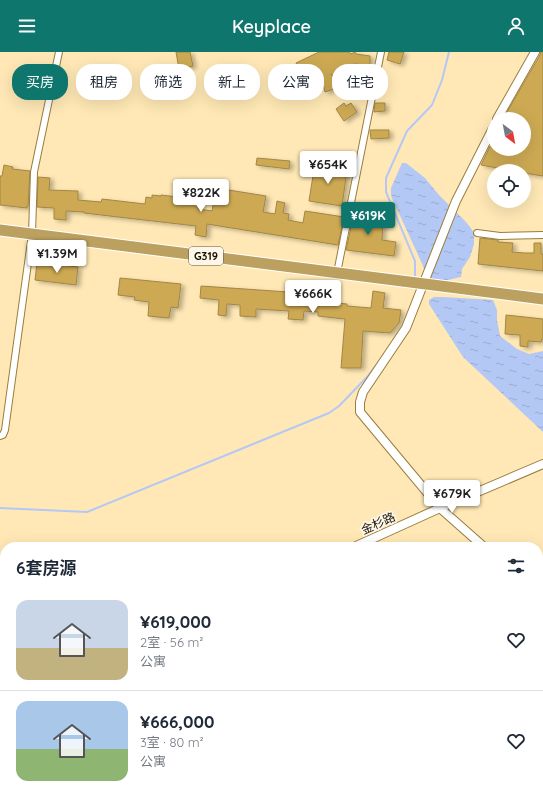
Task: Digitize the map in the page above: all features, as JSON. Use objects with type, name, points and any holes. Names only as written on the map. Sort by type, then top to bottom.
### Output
[{"type":"highway","name":"G319","points":[[0,230],[543,299]]},
{"type":"street","points":[[0,436],[5,430],[32,234],[34,172],[59,52]]},
{"type":"street","points":[[338,273],[381,52]]},
{"type":"street","points":[[501,112],[535,52]]},
{"type":"street","points":[[478,542],[440,508],[360,412],[360,402],[363,392],[406,328],[418,283],[456,201],[487,140]]},
{"type":"street","points":[[477,233],[500,236],[543,235]]},
{"type":"street","name":"金杉路","points":[[365,542],[543,464]]},
{"type":"water","points":[[402,163],[406,163],[425,178],[473,231],[474,244],[470,257],[462,269],[461,277],[439,282],[430,279],[424,268],[391,196],[391,188]]},
{"type":"water","points":[[434,297],[493,300],[497,310],[500,336],[517,349],[529,354],[543,351],[543,432],[463,357],[429,304],[429,300]]},
{"type":"building","points":[[176,52],[190,52],[193,64],[178,64]]},
{"type":"building","points":[[319,52],[349,52],[351,54],[355,52],[356,54],[370,56],[370,64],[332,64],[332,90],[325,92],[324,64],[296,63]]},
{"type":"building","points":[[389,52],[404,52],[400,64],[387,60]]},
{"type":"building","points":[[540,52],[543,52],[543,176],[531,174],[531,164],[487,164],[487,166],[481,165],[487,153],[487,156],[531,156],[531,112],[507,112],[540,55]]},
{"type":"building","points":[[344,103],[346,106],[351,103],[357,112],[344,121],[336,109]]},
{"type":"building","points":[[375,103],[385,103],[385,111],[374,112]]},
{"type":"building","points":[[370,130],[389,130],[389,138],[371,139]]},
{"type":"building","points":[[257,158],[290,161],[289,169],[256,165]]},
{"type":"building","points":[[315,163],[326,165],[326,167],[347,170],[342,206],[309,201]]},
{"type":"building","points":[[4,165],[13,167],[12,169],[30,171],[27,208],[0,205],[0,176],[2,176]]},
{"type":"building","points":[[38,177],[50,178],[49,190],[78,191],[78,200],[101,202],[102,199],[145,204],[146,197],[152,198],[152,195],[186,198],[187,191],[200,192],[198,209],[212,211],[216,188],[266,196],[263,212],[275,214],[277,201],[285,203],[283,213],[289,214],[288,220],[303,223],[305,211],[344,217],[338,245],[207,224],[206,237],[195,235],[196,226],[84,212],[66,211],[66,220],[54,219],[54,208],[37,207]]},
{"type":"building","points":[[355,209],[370,210],[367,225],[383,224],[382,240],[396,242],[394,256],[346,250]]},
{"type":"building","points":[[480,238],[498,240],[498,242],[513,243],[512,252],[534,253],[534,243],[541,243],[541,254],[543,254],[543,271],[478,264]]},
{"type":"building","points":[[37,263],[78,267],[76,285],[35,280]]},
{"type":"building","points":[[120,278],[181,284],[178,308],[171,307],[169,318],[148,316],[149,302],[134,300],[135,297],[118,295]]},
{"type":"building","points":[[201,286],[317,294],[316,301],[371,308],[373,291],[385,293],[383,308],[401,310],[399,323],[390,333],[363,331],[361,368],[341,368],[345,319],[318,316],[318,312],[304,311],[303,320],[288,319],[289,311],[256,309],[256,317],[240,316],[240,305],[227,304],[226,316],[218,315],[219,300],[200,298]]},
{"type":"building","points":[[506,315],[543,319],[543,339],[541,342],[528,341],[528,347],[520,346],[520,335],[505,334]]},
{"type":"waterway","points":[[415,280],[415,261],[386,192],[386,178],[407,131],[432,105],[442,80],[449,52]]},
{"type":"waterway","points":[[0,508],[87,512],[329,413],[339,406],[367,377],[380,360]]}]
